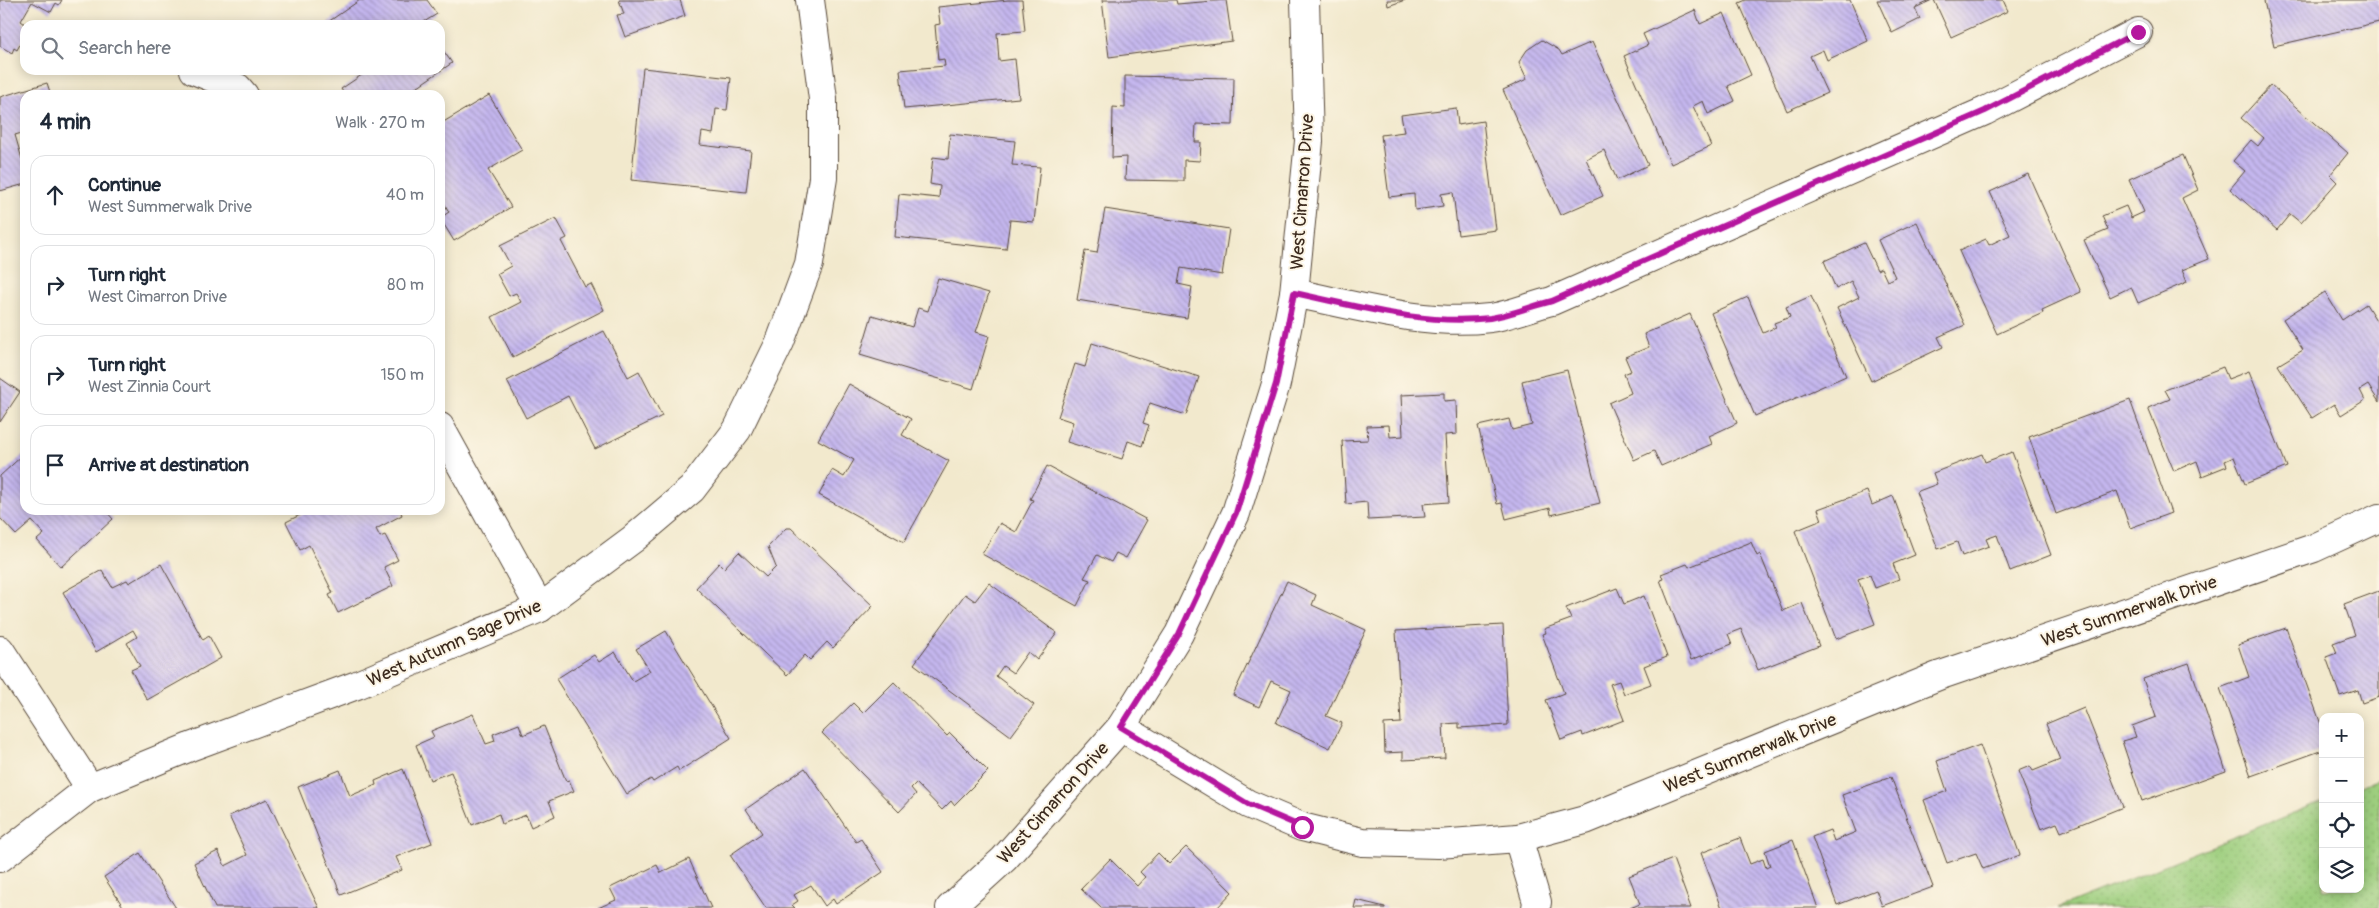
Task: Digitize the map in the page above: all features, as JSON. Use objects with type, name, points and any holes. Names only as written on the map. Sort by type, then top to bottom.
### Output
[{"type":"street","name":"West Autumn Sage Drive","points":[[0,858],[90,788],[190,747],[357,685],[540,608],[633,540],[692,489],[737,430],[780,342],[809,264],[822,178],[823,99],[810,0]]},
{"type":"street","name":"West Cimarron Drive","points":[[950,908],[1004,859],[1121,727],[1179,634],[1236,513],[1276,384],[1294,293],[1309,141],[1305,0]]},
{"type":"street","points":[[1294,293],[1388,313],[1437,319],[1490,318],[1552,301],[1985,111],[2138,32]]},
{"type":"street","points":[[206,75],[240,90]]},
{"type":"street","points":[[445,436],[540,608]]},
{"type":"street","name":"West Summerwalk Drive","points":[[1121,727],[1248,804],[1302,827],[1362,842],[1438,844],[1518,838],[1585,820],[1938,676],[2314,548],[2379,518]]},
{"type":"street","points":[[0,650],[90,788]]},
{"type":"street","points":[[1518,838],[1537,902],[1536,908]]},
{"type":"green space","points":[[2379,779],[2379,908],[2058,908],[2319,803],[2319,893],[2364,893],[2364,785]]},
{"type":"building","points":[[0,0],[62,0],[59,5],[56,3],[51,12],[32,2],[20,20],[20,44],[17,50],[14,48],[12,53],[0,46]]},
{"type":"building","points":[[360,0],[427,0],[437,14],[427,20],[331,20]]},
{"type":"building","points":[[619,0],[680,0],[685,16],[625,37],[617,15],[624,14]]},
{"type":"building","points":[[1022,0],[1025,31],[997,33],[999,61],[1015,59],[1019,98],[904,109],[900,70],[945,66],[944,59],[938,60],[935,25],[940,24],[938,7]]},
{"type":"building","points":[[1102,0],[1176,0],[1177,4],[1226,0],[1232,41],[1109,57]]},
{"type":"building","points":[[1387,0],[1405,0],[1388,6]]},
{"type":"building","points":[[1746,0],[1850,0],[1868,41],[1827,60],[1823,50],[1810,56],[1827,93],[1787,111],[1739,3]]},
{"type":"building","points":[[1877,0],[1932,0],[1915,8],[1920,19],[1892,33]]},
{"type":"building","points":[[1934,0],[2003,0],[2008,11],[1951,37]]},
{"type":"building","points":[[2379,0],[2379,22],[2274,46],[2264,1]]},
{"type":"building","points":[[1695,10],[1700,24],[1724,13],[1751,75],[1728,86],[1735,101],[1708,114],[1703,101],[1693,106],[1711,146],[1671,164],[1624,56],[1648,45],[1643,34]]},
{"type":"building","points":[[1542,40],[1559,50],[1562,55],[1592,42],[1648,165],[1617,180],[1604,150],[1586,159],[1603,196],[1560,215],[1503,90],[1527,79],[1519,62],[1527,50]]},
{"type":"building","points":[[445,53],[452,63],[445,68]]},
{"type":"building","points":[[643,68],[731,78],[727,110],[716,109],[713,134],[702,132],[700,145],[751,151],[746,192],[631,180]]},
{"type":"building","points":[[362,75],[434,75],[412,90],[341,89]]},
{"type":"building","points":[[1125,76],[1234,78],[1233,125],[1196,124],[1195,142],[1201,142],[1200,161],[1184,160],[1184,181],[1125,180],[1126,157],[1112,158],[1113,107],[1125,108]]},
{"type":"building","points":[[47,83],[49,90],[24,90]]},
{"type":"building","points":[[2271,85],[2348,153],[2330,175],[2337,182],[2301,223],[2290,214],[2277,230],[2230,189],[2245,171],[2233,161],[2251,140],[2258,146],[2264,138],[2241,118]]},
{"type":"building","points":[[20,91],[20,134],[15,135],[20,152],[20,185],[0,191],[0,97]]},
{"type":"building","points":[[489,95],[522,150],[488,170],[511,207],[454,241],[445,226],[445,215],[449,212],[445,205],[445,121]]},
{"type":"building","points":[[1456,108],[1458,125],[1483,121],[1496,230],[1458,235],[1453,192],[1441,194],[1443,206],[1415,210],[1414,194],[1389,197],[1381,135],[1404,132],[1401,115]]},
{"type":"building","points":[[950,134],[1015,141],[1012,165],[1040,167],[1034,222],[1010,220],[1006,249],[895,237],[899,194],[939,198],[940,186],[930,184],[933,157],[948,159]]},
{"type":"building","points":[[2183,155],[2198,190],[2182,198],[2209,259],[2182,270],[2187,282],[2138,303],[2131,287],[2110,297],[2084,240],[2108,230],[2102,216],[2126,206],[2131,218],[2144,212],[2129,179]]},
{"type":"building","points":[[2028,174],[2081,292],[2042,310],[2043,313],[1997,334],[1959,251],[1986,239],[1989,245],[2010,235],[1990,192]]},
{"type":"building","points":[[1105,209],[1229,229],[1222,275],[1181,268],[1178,284],[1192,287],[1187,318],[1077,300],[1085,251],[1097,253]]},
{"type":"building","points":[[556,218],[567,238],[561,241],[585,287],[591,284],[604,310],[513,357],[492,317],[521,302],[516,293],[509,296],[497,274],[511,266],[500,246]]},
{"type":"building","points":[[1917,222],[1965,325],[1938,337],[1943,347],[1871,381],[1837,308],[1859,297],[1851,281],[1836,289],[1824,261],[1864,243],[1877,270],[1881,268],[1887,281],[1895,277],[1878,240]]},
{"type":"building","points":[[938,278],[989,293],[976,332],[989,336],[973,389],[860,355],[872,315],[912,327],[918,308],[928,311]]},
{"type":"building","points":[[2325,292],[2342,320],[2366,304],[2379,325],[2379,402],[2368,385],[2360,390],[2365,400],[2341,415],[2334,404],[2312,418],[2278,365],[2303,350],[2283,319]]},
{"type":"building","points":[[1811,296],[1846,376],[1755,416],[1711,313],[1748,297],[1763,333],[1776,327],[1774,323],[1790,317],[1786,307]]},
{"type":"building","points":[[1690,314],[1737,423],[1709,436],[1712,444],[1661,466],[1654,451],[1634,460],[1609,403],[1631,393],[1624,374],[1631,371],[1625,357],[1649,347],[1644,334]]},
{"type":"building","points":[[604,331],[628,377],[639,371],[662,416],[595,449],[568,396],[526,418],[507,381]]},
{"type":"building","points":[[1092,343],[1199,377],[1186,415],[1150,403],[1143,423],[1149,425],[1142,446],[1128,441],[1122,459],[1067,442],[1073,422],[1058,417],[1075,364],[1085,367]]},
{"type":"building","points":[[2223,367],[2228,379],[2249,371],[2287,467],[2245,484],[2234,457],[2225,461],[2227,466],[2202,476],[2197,461],[2174,471],[2148,408],[2170,399],[2165,390]]},
{"type":"building","points":[[1567,370],[1600,503],[1551,515],[1550,508],[1506,519],[1502,503],[1497,504],[1478,426],[1509,419],[1512,430],[1532,425],[1522,381]]},
{"type":"building","points":[[0,378],[20,392],[0,422]]},
{"type":"building","points":[[849,384],[911,419],[902,435],[949,461],[904,542],[819,495],[832,470],[844,477],[854,460],[818,440]]},
{"type":"building","points":[[1444,393],[1444,401],[1456,400],[1457,434],[1445,435],[1449,502],[1423,504],[1425,517],[1368,520],[1367,502],[1346,504],[1342,441],[1368,440],[1367,426],[1389,425],[1390,437],[1403,436],[1401,395]]},
{"type":"building","points":[[2130,400],[2171,513],[2130,528],[2117,491],[2056,514],[2029,437]]},
{"type":"building","points":[[2012,452],[2051,555],[2010,571],[1997,535],[1986,539],[1989,546],[1962,556],[1957,542],[1938,549],[1916,492],[1937,484],[1933,473],[1982,454],[1985,462]]},
{"type":"building","points":[[20,458],[20,515],[109,515],[113,519],[61,567],[37,540],[44,534],[32,521],[16,535],[0,518],[0,476]]},
{"type":"building","points":[[1047,466],[1147,520],[1126,558],[1116,553],[1111,562],[1097,555],[1084,578],[1090,580],[1077,606],[982,554],[1000,523],[1016,532],[1033,500],[1030,499]]},
{"type":"building","points":[[1867,491],[1872,505],[1893,496],[1915,555],[1893,564],[1899,579],[1875,588],[1870,575],[1858,579],[1875,624],[1836,639],[1795,531],[1822,520],[1818,509]]},
{"type":"building","points":[[300,515],[402,515],[376,529],[380,537],[385,535],[398,560],[384,567],[393,586],[338,613],[329,595],[333,593],[309,545],[300,550],[286,522]]},
{"type":"building","points":[[786,528],[791,528],[873,606],[833,648],[827,642],[810,660],[805,655],[787,675],[696,588],[719,563],[724,568],[739,552],[766,577],[776,567],[768,547]]},
{"type":"building","points":[[1751,542],[1757,556],[1760,554],[1783,611],[1802,603],[1819,646],[1758,670],[1741,629],[1728,634],[1732,644],[1691,660],[1660,580],[1663,579],[1661,574],[1687,564],[1689,567]]},
{"type":"building","points":[[161,564],[203,640],[209,636],[221,658],[147,700],[131,670],[140,666],[127,643],[137,637],[133,630],[96,652],[63,592],[102,570],[112,587],[127,580],[129,583]]},
{"type":"building","points":[[1287,581],[1316,595],[1312,605],[1366,630],[1326,716],[1342,723],[1330,748],[1276,723],[1291,690],[1271,681],[1259,707],[1233,695]]},
{"type":"building","points":[[989,583],[1057,633],[1037,660],[1028,652],[1013,673],[1003,666],[996,676],[1034,705],[1011,736],[914,664],[965,594],[975,601]]},
{"type":"building","points":[[1617,588],[1624,604],[1644,596],[1667,657],[1644,666],[1651,684],[1624,694],[1619,681],[1610,684],[1624,720],[1583,736],[1582,732],[1561,740],[1546,700],[1564,693],[1542,634],[1546,633],[1544,629],[1571,619],[1566,608]]},
{"type":"building","points":[[2379,591],[2379,697],[2362,703],[2358,690],[2340,696],[2326,657],[2337,653],[2333,643],[2355,635],[2344,604]]},
{"type":"building","points":[[1503,625],[1508,725],[1459,728],[1459,723],[1443,724],[1445,758],[1403,760],[1403,752],[1385,753],[1384,724],[1401,723],[1396,631]]},
{"type":"building","points":[[2286,628],[2319,719],[2319,751],[2251,776],[2220,688],[2249,677],[2238,645]]},
{"type":"building","points":[[666,631],[731,738],[679,771],[677,767],[653,782],[651,779],[627,794],[556,679],[594,655],[599,662],[615,652],[633,681],[650,671],[636,649]]},
{"type":"building","points":[[2189,663],[2226,771],[2142,801],[2122,741],[2136,737],[2132,726],[2156,717],[2143,679]]},
{"type":"building","points":[[894,682],[947,736],[950,733],[988,771],[954,805],[951,801],[942,810],[916,783],[911,788],[916,794],[899,812],[822,733],[853,703],[863,713]]},
{"type":"building","points":[[2084,708],[2123,807],[2061,832],[2057,823],[2041,829],[2018,771],[2030,766],[2033,771],[2060,760],[2046,724]]},
{"type":"building","points":[[473,714],[486,744],[495,741],[493,734],[519,724],[523,735],[544,726],[566,781],[569,780],[574,791],[549,801],[555,816],[531,827],[526,815],[502,824],[499,814],[472,825],[451,772],[430,780],[416,745],[434,737],[431,731]]},
{"type":"building","points":[[1980,745],[2020,855],[1983,869],[1976,853],[1947,863],[1924,800],[1947,791],[1937,761]]},
{"type":"building","points":[[805,768],[856,842],[861,839],[883,872],[836,904],[833,899],[825,906],[811,885],[794,895],[798,901],[792,905],[795,908],[766,908],[730,855],[762,833],[746,809]]},
{"type":"building","points":[[403,769],[432,843],[396,857],[402,870],[341,895],[298,787],[340,770],[350,796],[376,785],[375,781]]},
{"type":"building","points":[[1891,777],[1933,887],[1882,906],[1876,890],[1837,905],[1812,837],[1830,830],[1834,841],[1856,832],[1842,795]]},
{"type":"building","points":[[267,799],[319,908],[215,908],[194,863],[218,851],[225,866],[247,855],[229,816]]},
{"type":"building","points":[[1740,838],[1750,864],[1763,859],[1766,868],[1770,866],[1765,851],[1793,840],[1818,908],[1722,908],[1701,853]]},
{"type":"building","points":[[1186,847],[1232,892],[1217,908],[1101,908],[1081,889],[1110,859],[1137,886],[1145,877],[1140,872],[1158,853],[1169,864]]},
{"type":"building","points":[[140,853],[176,908],[124,908],[104,877]]},
{"type":"building","points":[[689,859],[711,908],[598,908],[616,900],[610,888],[657,865],[661,873]]},
{"type":"building","points":[[1673,859],[1691,908],[1630,908],[1640,904],[1629,876]]},
{"type":"building","points":[[1356,900],[1385,907],[1385,908],[1354,908]]},
{"type":"route","points":[[1302,827],[1248,804],[1121,727],[1179,634],[1236,513],[1276,384],[1294,293],[1388,313],[1437,319],[1490,318],[1552,301],[1985,111],[2138,32]]}]
